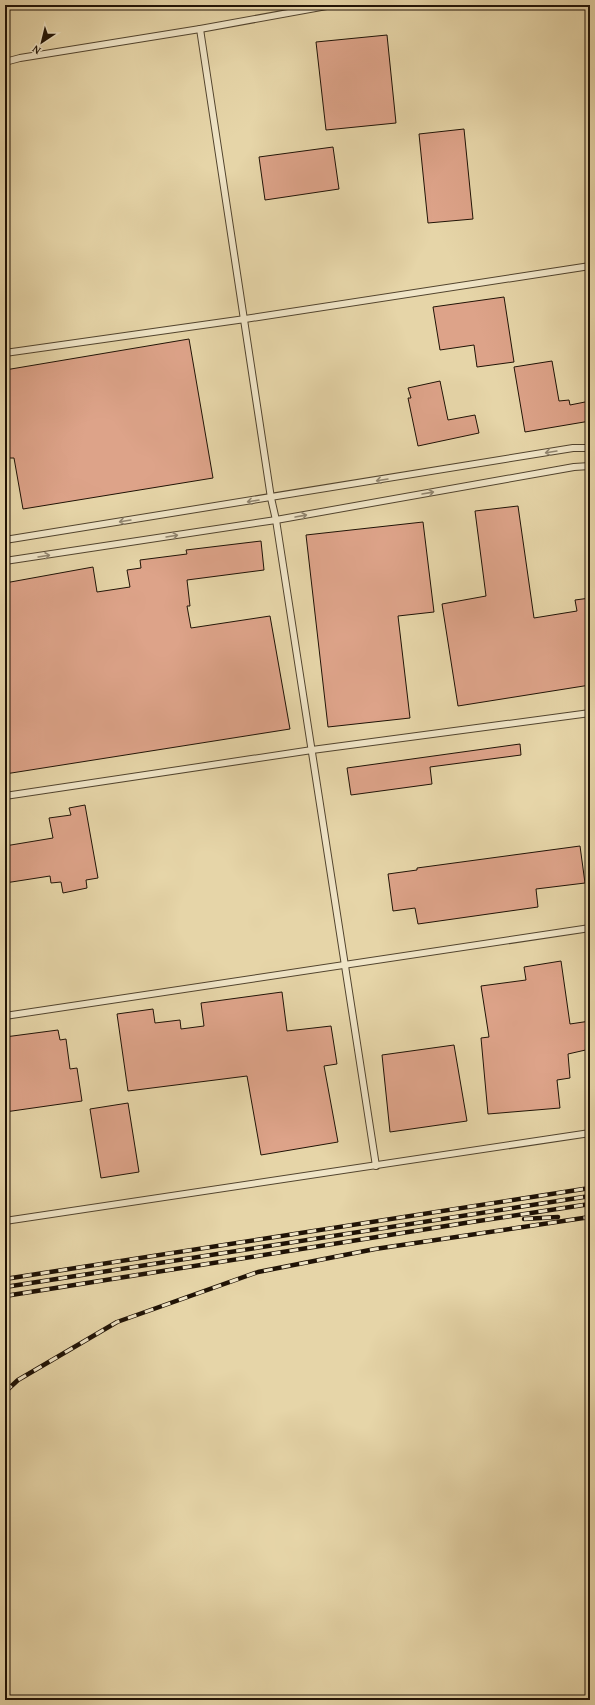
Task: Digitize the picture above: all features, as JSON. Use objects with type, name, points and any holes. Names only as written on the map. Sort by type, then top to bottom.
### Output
[{"type":"lane","points":[[5,62],[20,58],[200,29],[332,5]]},
{"type":"lane","points":[[200,29],[271,498],[276,520],[376,1166]]},
{"type":"lane","points":[[5,353],[245,319],[590,266]]},
{"type":"lane","points":[[5,540],[573,448],[590,448]]},
{"type":"lane","points":[[5,561],[276,520],[574,467],[590,466]]},
{"type":"lane","points":[[5,796],[312,750],[590,713]]},
{"type":"lane","points":[[5,1016],[590,928]]},
{"type":"lane","points":[[5,1220],[590,1133]]},
{"type":"building","points":[[387,35],[396,123],[326,130],[316,42]]},
{"type":"building","points":[[464,129],[473,219],[428,223],[419,134]]},
{"type":"building","points":[[333,147],[339,189],[265,200],[259,157]]},
{"type":"building","points":[[504,297],[514,362],[477,367],[474,345],[440,350],[433,307]]},
{"type":"building","points":[[189,339],[213,478],[23,509],[14,458],[5,458],[5,370]]},
{"type":"building","points":[[552,361],[559,401],[569,400],[570,405],[590,401],[590,421],[525,432],[514,367]]},
{"type":"building","points":[[440,381],[448,420],[475,415],[479,433],[418,446],[408,398],[411,398],[408,388]]},
{"type":"building","points":[[518,506],[534,618],[577,611],[575,600],[590,598],[590,685],[458,706],[442,604],[486,596],[475,511]]},
{"type":"building","points":[[423,522],[434,612],[398,616],[410,718],[328,727],[306,535]]},
{"type":"building","points":[[261,541],[264,570],[187,580],[190,606],[187,606],[191,628],[270,616],[290,729],[5,774],[5,583],[93,567],[97,592],[130,587],[127,570],[141,568],[140,560],[187,554],[186,550]]},
{"type":"building","points":[[520,744],[521,755],[430,767],[432,784],[351,795],[347,768]]},
{"type":"building","points":[[85,805],[98,878],[86,880],[87,888],[63,893],[61,882],[51,883],[50,876],[5,883],[5,846],[53,838],[49,818],[71,815],[69,808]]},
{"type":"building","points":[[580,846],[585,883],[536,889],[538,907],[418,924],[415,908],[393,911],[388,874],[417,870],[417,868]]},
{"type":"building","points":[[561,961],[570,1024],[590,1021],[590,1049],[568,1054],[570,1078],[557,1080],[560,1108],[488,1114],[481,1038],[489,1037],[481,986],[526,980],[524,967]]},
{"type":"building","points":[[282,992],[287,1031],[331,1026],[337,1064],[324,1066],[338,1142],[261,1155],[247,1076],[128,1091],[117,1014],[153,1009],[155,1023],[180,1020],[181,1029],[204,1026],[201,1003]]},
{"type":"building","points":[[58,1030],[60,1040],[66,1039],[70,1069],[77,1068],[82,1101],[5,1112],[5,1037]]},
{"type":"building","points":[[454,1045],[467,1121],[390,1132],[382,1055]]},
{"type":"building","points":[[128,1103],[139,1172],[101,1178],[90,1109]]},
{"type":"railway","points":[[5,1279],[590,1188]]},
{"type":"railway","points":[[5,1287],[590,1196]]},
{"type":"railway","points":[[5,1296],[590,1204]]},
{"type":"railway","points":[[524,1219],[558,1217]]},
{"type":"railway","points":[[5,1392],[18,1380],[117,1322],[258,1272],[375,1249],[590,1217]]}]
